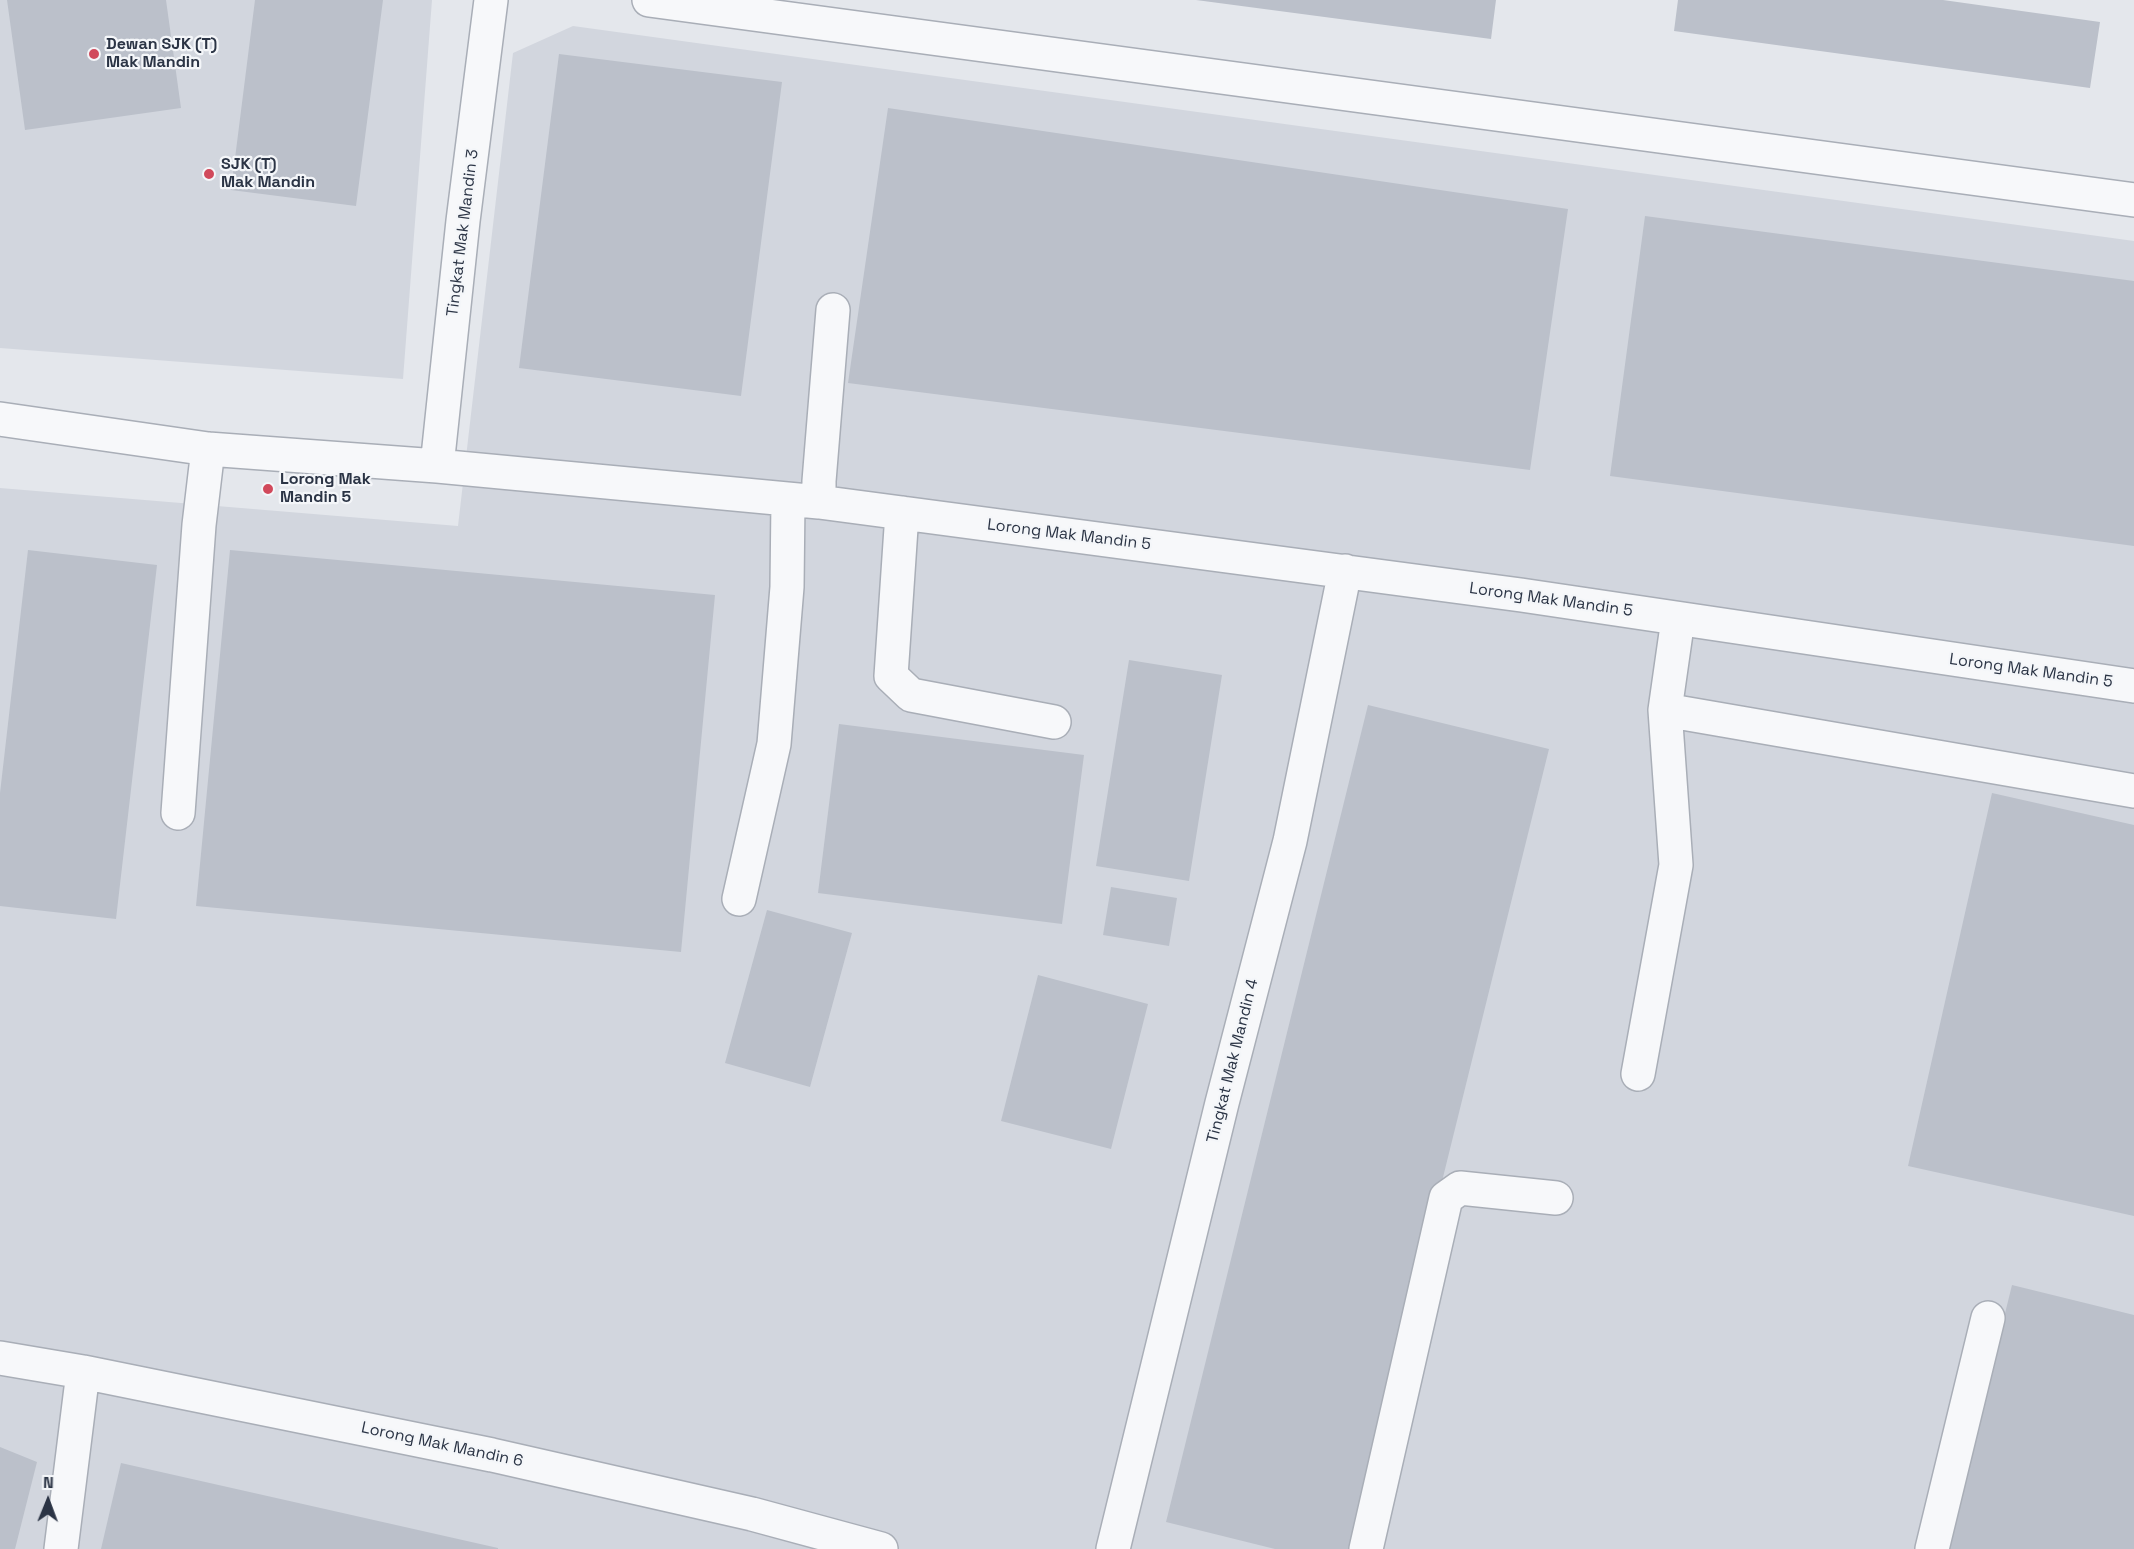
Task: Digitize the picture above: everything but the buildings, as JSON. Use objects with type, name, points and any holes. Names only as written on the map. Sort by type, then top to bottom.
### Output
[{"type":"street","name":"Tingkat Mak Mandin 3","points":[[437,466],[463,221],[491,0]]},
{"type":"street","points":[[649,0],[2134,200]]},
{"type":"street","points":[[739,899],[774,744],[787,587],[804,501],[819,481],[833,310]]},
{"type":"street","name":"Lorong Mak Mandin 5","points":[[0,419],[208,449],[437,466],[804,501],[902,513],[1345,571],[2134,686]]},
{"type":"street","points":[[178,813],[199,525],[208,449]]},
{"type":"street","points":[[902,513],[891,676],[911,695],[1054,722]]},
{"type":"street","name":"Tingkat Mak Mandin 4","points":[[1113,1549],[1222,1103],[1290,841],[1345,571]]},
{"type":"street","points":[[1638,1074],[1676,866],[1665,710],[1678,619]]},
{"type":"street","points":[[1665,710],[2134,791]]},
{"type":"street","points":[[1366,1549],[1446,1198],[1460,1188],[1556,1198]]},
{"type":"street","points":[[1932,1549],[1988,1318]]},
{"type":"street","name":"Lorong Mak Mandin 6","points":[[0,1358],[83,1372],[492,1455],[752,1514],[881,1549]]},
{"type":"street","points":[[61,1549],[83,1372]]},
{"type":"shaded area","name":"SJK (T) Mak Mandin","points":[[0,0],[432,0],[403,379],[0,348]]},
{"type":"shaded area","points":[[573,26],[2134,241],[2134,1549],[0,1549],[0,488],[458,526],[513,53]]},
{"type":"place","name":"Dewan SJK (T) Mak Mandin","points":[[94,54]]},
{"type":"place","name":"SJK (T) Mak Mandin","points":[[209,174]]},
{"type":"place","name":"Lorong Mak Mandin 5","points":[[268,489]]}]
